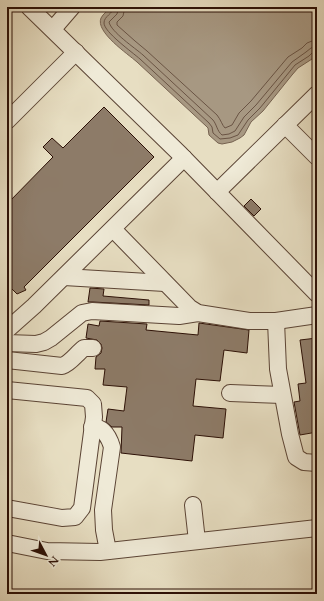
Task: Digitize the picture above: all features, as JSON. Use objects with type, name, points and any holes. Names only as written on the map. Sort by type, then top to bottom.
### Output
[{"type":"lane","points":[[30,7],[184,158],[317,294]]},
{"type":"lane","points":[[52,29],[72,7]]},
{"type":"lane","points":[[7,121],[76,52]]},
{"type":"lane","points":[[218,192],[285,125],[316,98]]},
{"type":"lane","points":[[285,125],[317,157]]},
{"type":"lane","points":[[7,330],[64,277],[184,158]]},
{"type":"lane","points":[[113,229],[190,308],[198,313]]},
{"type":"lane","points":[[64,277],[165,283]]},
{"type":"lane","points":[[7,343],[36,344],[44,342],[52,338],[82,313],[92,311],[180,316],[198,313],[249,321],[276,321],[317,315]]},
{"type":"lane","points":[[276,321],[278,369],[282,396],[296,457],[304,462],[317,463]]},
{"type":"lane","points":[[7,360],[62,366],[68,364],[72,358],[84,348],[93,348]]},
{"type":"lane","points":[[7,390],[87,398],[93,404],[94,417],[82,508],[75,517],[62,518],[7,508]]},
{"type":"lane","points":[[230,393],[282,396]]},
{"type":"lane","points":[[92,427],[98,427],[103,430],[109,438],[112,447],[103,510],[104,530],[108,551]]},
{"type":"lane","points":[[193,505],[197,541]]},
{"type":"lane","points":[[7,543],[47,551],[100,552],[317,528]]},
{"type":"water","points":[[112,7],[317,7],[317,52],[312,59],[298,68],[263,111],[251,122],[244,135],[232,142],[222,144],[218,143],[209,135],[208,128],[206,126],[107,36],[100,24],[101,18]]},
{"type":"building","points":[[104,107],[154,157],[24,287],[26,290],[17,294],[7,284],[7,204],[53,157],[43,147],[52,138],[63,148]]},
{"type":"building","points":[[251,199],[261,209],[254,216],[244,206]]},
{"type":"building","points":[[90,288],[104,289],[103,296],[149,300],[149,305],[88,302]]},
{"type":"building","points":[[100,321],[147,324],[146,330],[198,335],[199,323],[249,330],[247,353],[224,350],[220,381],[196,379],[193,406],[226,409],[223,438],[195,435],[192,461],[121,453],[122,427],[112,427],[106,422],[108,409],[124,411],[127,387],[103,385],[105,369],[95,369],[96,357],[101,353],[101,344],[97,340],[86,338],[88,324],[99,326]]},
{"type":"building","points":[[317,338],[317,432],[300,435],[294,402],[300,401],[298,384],[306,383],[300,340]]}]
